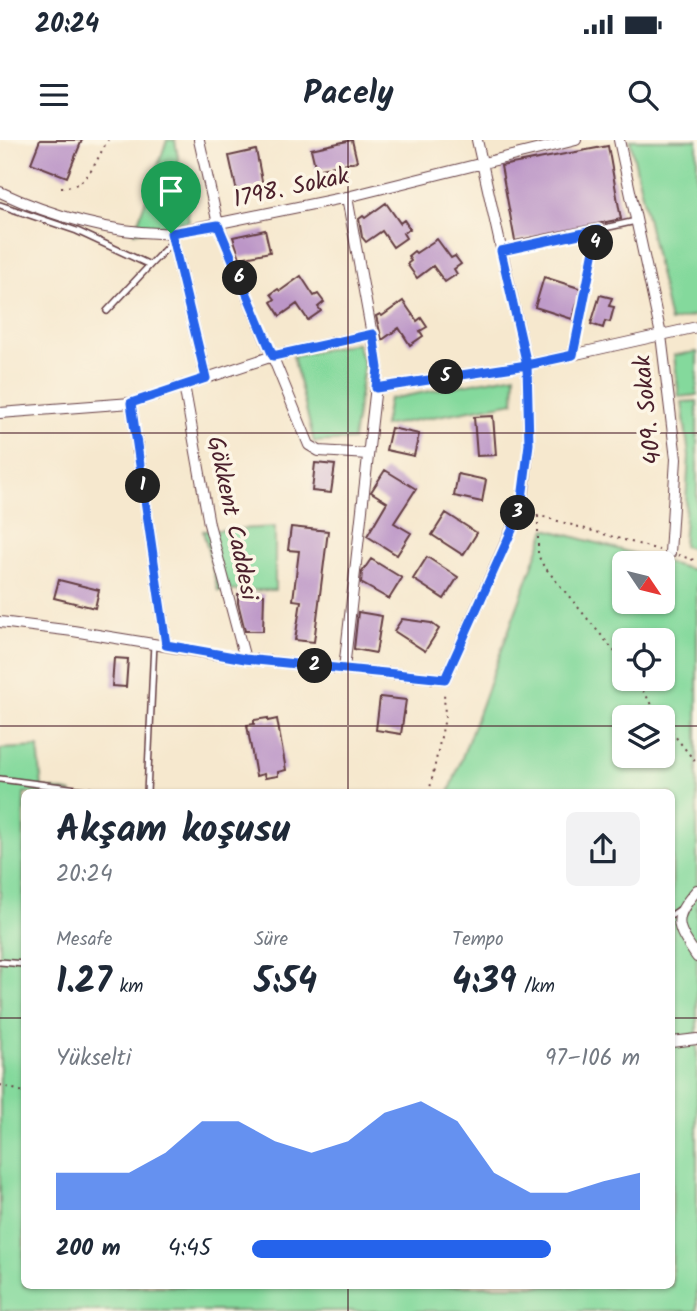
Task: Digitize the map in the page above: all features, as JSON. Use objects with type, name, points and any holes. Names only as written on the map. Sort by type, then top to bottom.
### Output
[{"type":"street","points":[[199,140],[218,225],[309,445],[320,451],[368,454]]},
{"type":"street","points":[[0,622],[154,643],[245,659],[445,679],[512,530],[522,499],[529,444],[527,365],[477,140]]},
{"type":"street","name":"1798. Sokak","points":[[0,192],[61,215],[172,237],[576,140]]},
{"type":"street","name":"409. Sokak","points":[[619,140],[661,335],[676,459],[670,551]]},
{"type":"street","points":[[344,669],[378,368],[347,197]]},
{"type":"street","points":[[172,237],[206,378]]},
{"type":"street","points":[[376,388],[527,365],[697,327]]},
{"type":"street","points":[[0,413],[131,403],[273,356],[373,334]]},
{"type":"street","name":"Gökkent Caddesi","points":[[184,385],[209,524],[245,659]]},
{"type":"street","points":[[131,403],[166,645]]},
{"type":"street","points":[[697,890],[682,908],[679,919],[680,930],[697,957]]},
{"type":"street","points":[[675,1042],[697,1039]]},
{"type":"lane","points":[[0,205],[77,231],[150,265]]},
{"type":"lane","points":[[501,251],[636,221]]},
{"type":"lane","points":[[573,355],[598,230]]},
{"type":"lane","points":[[107,311],[172,237]]},
{"type":"lane","points":[[146,789],[154,643]]},
{"type":"lane","points":[[0,779],[77,789]]},
{"type":"lane","points":[[675,913],[682,908]]},
{"type":"lane","points":[[0,962],[21,964]]},
{"type":"path","points":[[61,187],[71,187],[85,180],[108,140]]},
{"type":"path","points":[[612,648],[540,560],[538,515],[663,551]]},
{"type":"path","points":[[676,555],[697,561]]},
{"type":"path","points":[[430,789],[445,718],[445,679]]},
{"type":"path","points":[[675,736],[697,764]]},
{"type":"path","points":[[0,1086],[21,1091]]},
{"type":"green space","points":[[167,140],[175,140],[189,221],[134,233]]},
{"type":"green space","points":[[630,140],[697,140],[697,315],[670,322]]},
{"type":"green space","points":[[357,343],[364,365],[353,440],[314,442],[293,356]]},
{"type":"green space","points":[[697,352],[697,395],[679,397],[674,355]]},
{"type":"green space","points":[[515,375],[514,402],[384,426],[389,399]]},
{"type":"green space","points":[[697,401],[697,550],[683,546],[689,456],[682,402]]},
{"type":"green space","points":[[275,527],[275,590],[218,591],[203,531]]},
{"type":"green space","points":[[546,529],[625,551],[612,551],[612,614],[676,614],[676,565],[697,571],[697,1311],[0,1311],[0,749],[38,747],[42,787],[52,789],[21,789],[21,1289],[675,1289],[675,789],[450,789]]},
{"type":"building","points":[[40,140],[82,140],[67,177],[31,163]]},
{"type":"building","points":[[352,140],[357,161],[316,170],[311,149]]},
{"type":"building","points":[[608,146],[621,219],[515,241],[501,166]]},
{"type":"building","points":[[256,150],[263,186],[237,192],[229,156]]},
{"type":"building","points":[[386,203],[400,223],[404,220],[410,229],[403,233],[406,238],[393,247],[382,231],[366,242],[362,237],[359,219],[363,216],[365,218]]},
{"type":"building","points":[[265,230],[270,252],[240,258],[233,237]]},
{"type":"building","points":[[437,239],[451,258],[455,256],[461,264],[454,269],[457,274],[445,282],[433,266],[417,278],[407,264],[411,261],[408,256]]},
{"type":"building","points":[[301,276],[314,296],[318,294],[324,302],[318,307],[321,311],[308,320],[297,304],[280,316],[271,302],[275,299],[271,294]]},
{"type":"building","points":[[544,277],[582,289],[572,319],[535,307]]},
{"type":"building","points":[[600,295],[612,298],[609,306],[614,307],[610,322],[605,321],[603,328],[591,324]]},
{"type":"building","points":[[403,301],[417,321],[421,318],[427,327],[420,331],[423,336],[410,345],[399,328],[382,340],[376,316],[382,316]]},
{"type":"building","points":[[493,416],[496,455],[477,456],[474,417]]},
{"type":"building","points":[[391,428],[419,434],[414,456],[386,450]]},
{"type":"building","points":[[315,463],[335,465],[331,493],[312,491]]},
{"type":"building","points":[[385,470],[416,489],[394,523],[411,533],[397,555],[367,536],[387,502],[371,492]]},
{"type":"building","points":[[458,474],[486,480],[482,502],[454,496]]},
{"type":"building","points":[[446,513],[477,533],[463,555],[432,535]]},
{"type":"building","points":[[291,527],[328,531],[314,642],[295,640],[301,601],[293,600],[299,551],[288,550]]},
{"type":"building","points":[[427,557],[458,577],[444,599],[413,579]]},
{"type":"building","points":[[371,559],[402,578],[389,599],[361,583],[362,572]]},
{"type":"building","points":[[59,580],[99,590],[95,608],[54,598]]},
{"type":"building","points":[[238,594],[264,594],[263,631],[245,631]]},
{"type":"building","points":[[358,612],[382,616],[376,653],[354,649]]},
{"type":"building","points":[[402,619],[431,623],[439,629],[425,651],[394,631]]},
{"type":"building","points":[[114,658],[128,659],[126,687],[112,686]]},
{"type":"building","points":[[380,697],[406,700],[401,734],[376,730]]},
{"type":"building","points":[[268,718],[268,721],[277,719],[286,770],[278,772],[278,776],[265,778],[264,774],[256,776],[247,725],[254,724],[254,720]]},
{"type":"route","points":[[171,233],[206,378],[131,403],[166,645],[245,659],[445,679],[518,515],[529,444],[527,365],[573,355],[598,230],[501,251],[527,365],[376,388],[378,368],[373,334],[273,356],[218,225],[171,233]]}]
